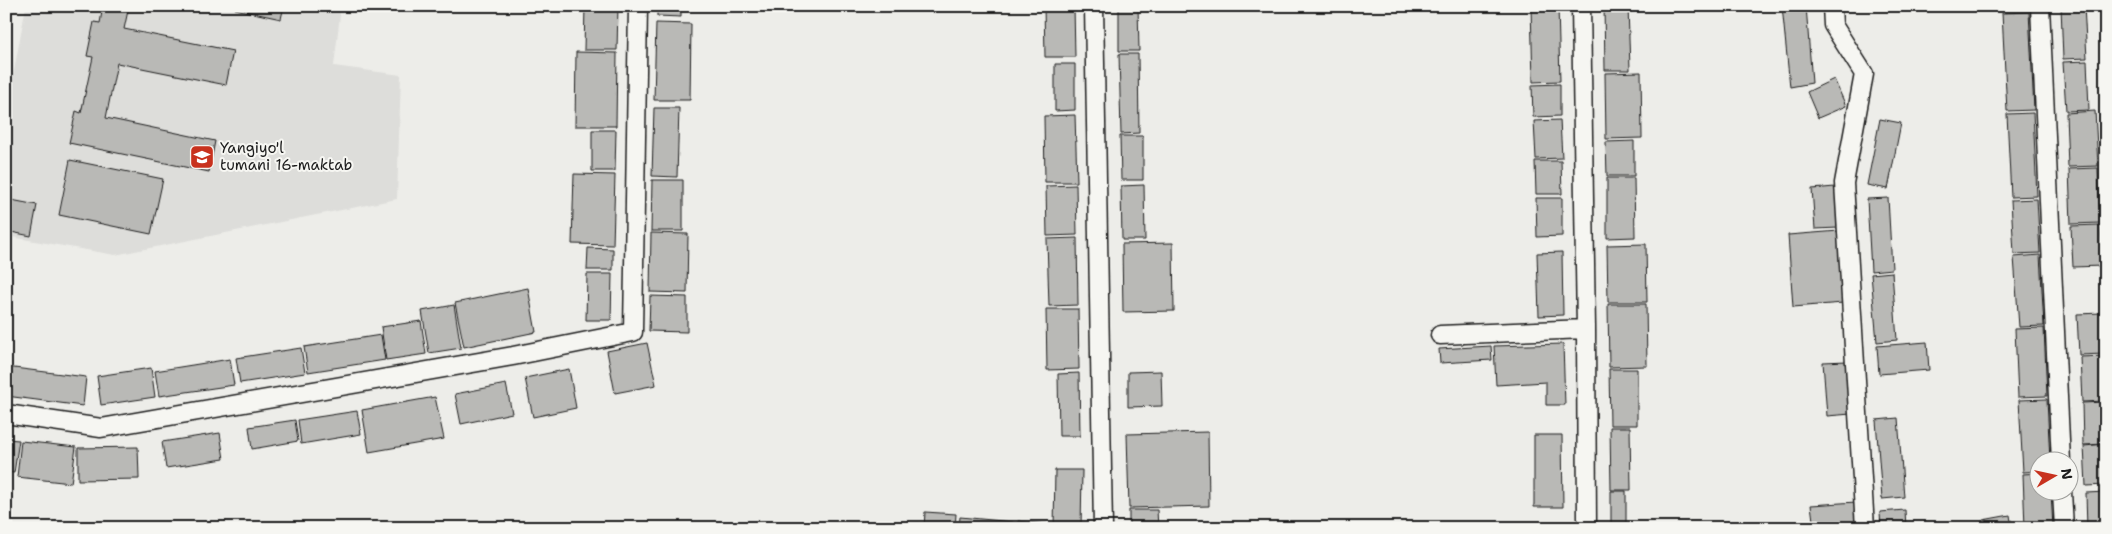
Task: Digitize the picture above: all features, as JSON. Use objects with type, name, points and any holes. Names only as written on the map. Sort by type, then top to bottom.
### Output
[{"type":"street","points":[[6,414],[101,428],[513,356],[633,332],[638,6]]},
{"type":"street","points":[[1094,6],[1103,528]]},
{"type":"street","points":[[1581,6],[1587,528]]},
{"type":"street","points":[[1832,6],[1833,25],[1864,74],[1844,183],[1865,528]]},
{"type":"street","points":[[2040,6],[2061,452]]},
{"type":"street","points":[[1440,335],[1586,328]]},
{"type":"street","points":[[2063,502],[2064,528]]},
{"type":"shaded area","name":"Yangiyo'l tumani 16-maktab","points":[[26,6],[341,6],[334,66],[401,75],[397,199],[115,255],[6,236],[6,114]]},
{"type":"building","points":[[103,6],[129,6],[124,29],[233,51],[226,85],[117,63],[106,118],[215,141],[209,172],[69,143],[76,111],[81,113],[93,57],[87,56],[94,22],[100,23]]},
{"type":"building","points":[[236,6],[284,6],[281,19],[235,9]]},
{"type":"building","points":[[585,6],[618,6],[617,50],[584,50]]},
{"type":"building","points":[[657,6],[681,6],[681,17],[657,16]]},
{"type":"building","points":[[1044,6],[1074,6],[1075,57],[1045,57]]},
{"type":"building","points":[[1119,6],[1138,6],[1139,51],[1119,51]]},
{"type":"building","points":[[1558,6],[1560,81],[1533,82],[1531,7]]},
{"type":"building","points":[[1604,6],[1628,6],[1630,70],[1605,70]]},
{"type":"building","points":[[1782,6],[1806,6],[1812,83],[1790,87]]},
{"type":"building","points":[[2001,6],[2029,6],[2029,9],[2002,10]]},
{"type":"building","points":[[2061,6],[2084,6],[2087,58],[2063,59]]},
{"type":"building","points":[[2029,12],[2034,110],[2007,111],[2002,13]]},
{"type":"building","points":[[656,23],[691,24],[690,100],[654,100]]},
{"type":"building","points":[[576,52],[617,53],[616,126],[575,126]]},
{"type":"building","points":[[1119,54],[1138,54],[1139,133],[1121,134]]},
{"type":"building","points":[[2087,61],[2089,110],[2066,111],[2063,62]]},
{"type":"building","points":[[1055,64],[1075,64],[1075,110],[1055,111]]},
{"type":"building","points":[[1641,72],[1642,138],[1606,139],[1605,73]]},
{"type":"building","points":[[1834,79],[1846,106],[1818,118],[1807,92]]},
{"type":"building","points":[[1560,84],[1560,116],[1533,117],[1532,85]]},
{"type":"building","points":[[654,108],[679,108],[677,177],[652,176]]},
{"type":"building","points":[[2095,111],[2098,166],[2068,167],[2066,113]]},
{"type":"building","points":[[2033,113],[2037,196],[2011,197],[2007,114]]},
{"type":"building","points":[[1075,115],[1077,182],[1045,182],[1044,116]]},
{"type":"building","points":[[1880,119],[1901,123],[1888,189],[1867,185]]},
{"type":"building","points":[[1560,120],[1562,158],[1536,159],[1534,121]]},
{"type":"building","points":[[592,130],[616,130],[615,171],[592,171]]},
{"type":"building","points":[[1120,136],[1143,136],[1143,180],[1121,180]]},
{"type":"building","points":[[1634,141],[1634,176],[1607,176],[1606,142]]},
{"type":"building","points":[[70,160],[163,179],[151,234],[59,215]]},
{"type":"building","points":[[1535,161],[1561,161],[1562,194],[1536,194]]},
{"type":"building","points":[[2098,168],[2100,223],[2071,224],[2069,169]]},
{"type":"building","points":[[574,174],[615,175],[613,245],[572,244]]},
{"type":"building","points":[[1607,178],[1634,178],[1635,237],[1607,238]]},
{"type":"building","points":[[652,180],[683,180],[683,231],[651,231]]},
{"type":"building","points":[[1076,185],[1077,235],[1047,236],[1046,186]]},
{"type":"building","points":[[1144,185],[1145,240],[1122,240],[1121,186]]},
{"type":"building","points":[[1835,187],[1838,228],[1815,229],[1812,189]]},
{"type":"building","points":[[1536,198],[1562,198],[1562,236],[1537,237]]},
{"type":"building","points":[[1888,198],[1892,269],[1871,271],[1867,199]]},
{"type":"building","points":[[6,199],[37,205],[31,236],[6,231]]},
{"type":"building","points":[[2037,199],[2040,253],[2014,254],[2011,200]]},
{"type":"building","points":[[2100,225],[2102,266],[2073,267],[2071,226]]},
{"type":"building","points":[[1839,231],[1843,303],[1793,307],[1788,235]]},
{"type":"building","points":[[651,233],[688,234],[687,293],[650,292]]},
{"type":"building","points":[[1077,238],[1078,305],[1049,306],[1047,239]]},
{"type":"building","points":[[1173,243],[1174,311],[1123,312],[1122,244]]},
{"type":"building","points":[[1646,244],[1647,302],[1608,302],[1607,245]]},
{"type":"building","points":[[588,248],[613,249],[613,270],[587,270]]},
{"type":"building","points":[[1562,252],[1563,315],[1539,316],[1537,253]]},
{"type":"building","points":[[2040,255],[2044,326],[2019,327],[2014,257]]},
{"type":"building","points":[[1892,272],[1897,340],[1877,342],[1871,274]]},
{"type":"building","points":[[587,274],[612,274],[611,320],[586,320]]},
{"type":"building","points":[[528,288],[536,332],[464,347],[455,303]]},
{"type":"building","points":[[650,296],[687,297],[687,332],[649,331]]},
{"type":"building","points":[[1608,304],[1646,304],[1647,366],[1609,367]]},
{"type":"building","points":[[454,305],[461,348],[429,353],[422,311]]},
{"type":"building","points":[[1046,309],[1078,309],[1079,369],[1047,370]]},
{"type":"building","points":[[2102,313],[2104,354],[2079,355],[2077,314]]},
{"type":"building","points":[[421,321],[426,354],[386,360],[381,327]]},
{"type":"building","points":[[2044,328],[2047,396],[2018,397],[2015,329]]},
{"type":"building","points":[[381,335],[385,360],[308,372],[304,347]]},
{"type":"building","points":[[1927,342],[1929,370],[1879,374],[1877,346]]},
{"type":"building","points":[[647,343],[656,385],[615,393],[607,351]]},
{"type":"building","points":[[1563,344],[1565,405],[1546,405],[1546,382],[1496,385],[1494,346]]},
{"type":"building","points":[[1491,346],[1492,360],[1440,363],[1439,349]]},
{"type":"building","points":[[301,348],[305,373],[240,383],[236,358]]},
{"type":"building","points":[[2106,356],[2106,401],[2082,402],[2080,357]]},
{"type":"building","points":[[230,359],[234,385],[159,396],[155,371]]},
{"type":"building","points":[[1847,361],[1851,414],[1827,416],[1823,362]]},
{"type":"building","points":[[6,367],[86,377],[83,406],[6,396]]},
{"type":"building","points":[[151,368],[155,397],[101,405],[97,376]]},
{"type":"building","points":[[569,369],[576,408],[533,417],[525,378]]},
{"type":"building","points":[[1609,369],[1637,369],[1637,425],[1610,425]]},
{"type":"building","points":[[1161,371],[1162,406],[1128,407],[1128,372]]},
{"type":"building","points":[[1079,373],[1080,436],[1059,436],[1058,374]]},
{"type":"building","points":[[506,384],[512,413],[461,424],[455,394]]},
{"type":"building","points":[[435,397],[444,439],[369,452],[362,410]]},
{"type":"building","points":[[2047,399],[2050,452],[2030,452],[2030,472],[2023,472],[2019,400]]},
{"type":"building","points":[[2106,402],[2106,444],[2083,445],[2082,403]]},
{"type":"building","points":[[357,411],[361,434],[301,444],[298,420]]},
{"type":"building","points":[[1898,418],[1904,497],[1882,499],[1876,420]]},
{"type":"building","points":[[295,420],[298,441],[252,449],[249,427]]},
{"type":"building","points":[[1610,427],[1630,427],[1631,490],[1611,490]]},
{"type":"building","points":[[1208,432],[1209,506],[1129,508],[1127,434]]},
{"type":"building","points":[[220,433],[224,459],[166,468],[162,442]]},
{"type":"building","points":[[1534,435],[1562,435],[1563,507],[1534,507]]},
{"type":"building","points":[[6,439],[19,440],[14,473],[6,472]]},
{"type":"building","points":[[21,441],[76,447],[71,483],[17,477]]},
{"type":"building","points":[[2106,444],[2106,485],[2086,486],[2084,446]]},
{"type":"building","points":[[138,447],[139,479],[78,480],[78,448]]},
{"type":"building","points":[[1055,470],[1082,470],[1081,528],[1054,528]]},
{"type":"building","points":[[2023,474],[2030,474],[2030,502],[2052,502],[2053,528],[2025,528]]},
{"type":"building","points":[[1611,491],[1626,491],[1626,526],[1611,526]]},
{"type":"building","points":[[2106,492],[2106,528],[2087,528],[2086,493]]},
{"type":"building","points":[[1856,502],[1857,528],[1814,528],[1811,505]]},
{"type":"building","points":[[1129,510],[1157,510],[1158,528],[1129,528]]},
{"type":"building","points":[[1905,510],[1906,528],[1881,528],[1880,512]]},
{"type":"building","points":[[925,512],[956,514],[955,528],[924,528]]},
{"type":"building","points":[[2010,515],[2012,528],[1984,528],[1983,520]]},
{"type":"building","points":[[960,517],[1013,522],[1013,528],[959,528]]},
{"type":"building","points":[[1018,521],[1047,524],[1047,528],[1017,528]]},
{"type":"building","points":[[919,523],[919,528],[877,528],[877,527]]},
{"type":"place","name":"Yangiyo'l tumani 16-maktab","points":[[202,157]]}]
